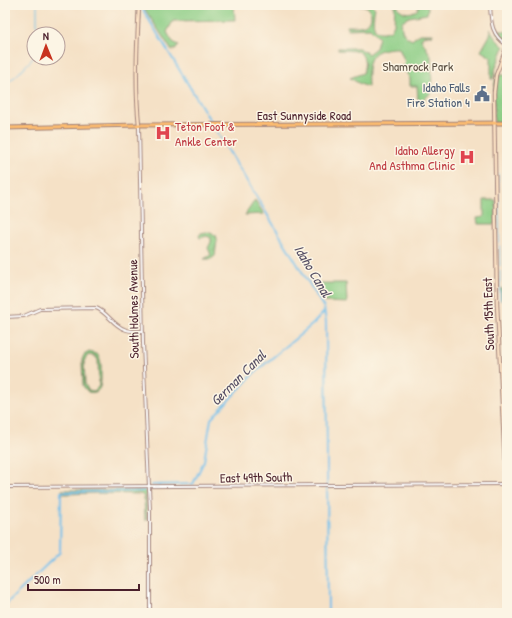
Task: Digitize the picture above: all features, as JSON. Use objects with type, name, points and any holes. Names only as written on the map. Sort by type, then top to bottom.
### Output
[{"type":"main road","name":"South Holmes Avenue","points":[[139,6],[137,65],[139,125]]},
{"type":"main road","name":"South 15th East","points":[[507,46],[496,75],[494,93],[496,304],[507,504]]},
{"type":"main road","name":"East Sunnyside Road","points":[[5,128],[139,125],[507,123]]},
{"type":"street","points":[[490,5],[492,28],[498,38],[507,46]]},
{"type":"street","name":"South Holmes Avenue","points":[[139,125],[143,331],[149,487],[150,613]]},
{"type":"street","points":[[5,317],[24,316],[40,308],[96,308],[123,329],[130,331],[143,331]]},
{"type":"street","name":"East 49th South","points":[[5,488],[507,484]]},
{"type":"green space","points":[[142,5],[234,5],[235,20],[173,21],[167,32],[172,41],[179,46],[172,51]]},
{"type":"green space","name":"Shamrock Park","points":[[359,5],[372,5],[375,8],[373,18],[374,27],[380,32],[384,32],[391,30],[394,24],[395,5],[398,5],[398,8],[407,13],[417,10],[419,5],[427,5],[427,14],[409,17],[402,21],[403,33],[412,40],[419,34],[433,34],[423,36],[421,39],[431,56],[432,92],[423,100],[418,100],[417,86],[410,86],[410,79],[402,65],[405,62],[399,48],[381,50],[375,53],[369,63],[368,87],[350,78],[363,73],[364,59],[359,51],[338,50],[338,48],[359,48],[368,54],[376,48],[379,37],[370,28],[347,29],[347,26],[362,26],[370,20],[371,15],[369,9],[365,6]]},
{"type":"green space","points":[[490,29],[496,39],[504,47],[493,79],[491,79],[491,57],[481,51],[490,35]]},
{"type":"green space","points":[[496,31],[507,31],[507,40],[503,39]]},
{"type":"green space","points":[[496,75],[507,75],[507,123],[494,123],[494,89]]},
{"type":"green space","points":[[255,200],[264,214],[245,215]]},
{"type":"green space","points":[[484,200],[496,200],[496,224],[478,224],[477,218],[484,217]]},
{"type":"green space","points":[[207,232],[216,235],[217,240],[215,256],[211,259],[204,259],[211,255],[208,248],[211,238],[207,236],[200,238],[199,236],[201,233]]},
{"type":"green space","points":[[314,283],[346,283],[347,303],[325,302]]},
{"type":"green space","points":[[507,288],[507,301],[502,301],[501,289]]},
{"type":"green space","points":[[89,352],[97,354],[100,359],[101,384],[96,392],[88,392],[83,386],[82,360],[84,355]],"holes":[[[88,355],[95,356],[98,360],[99,386],[94,391],[88,390],[85,384],[84,361]]]},
{"type":"green space","points":[[62,490],[143,490],[146,492],[147,520],[145,520],[144,497],[141,494],[62,494]]},
{"type":"waterway","points":[[37,5],[37,26]]},
{"type":"waterway","name":"Idaho Canal","points":[[140,5],[324,308],[326,322],[328,613]]},
{"type":"waterway","points":[[5,85],[26,66]]},
{"type":"waterway","points":[[498,174],[500,266]]},
{"type":"waterway","points":[[500,271],[500,300]]},
{"type":"waterway","name":"German Canal","points":[[152,485],[193,484],[204,461],[211,419],[254,373],[313,324],[324,312]]},
{"type":"waterway","name":"German Canal","points":[[5,605],[60,552],[61,492],[144,490]]},
{"type":"place","name":"Idaho Falls Fire Station 4","points":[[482,94]]},
{"type":"place","name":"Teton Foot & Ankle Center","points":[[163,133]]},
{"type":"place","name":"Idaho Allergy And Asthma Clinic","points":[[467,157]]}]
